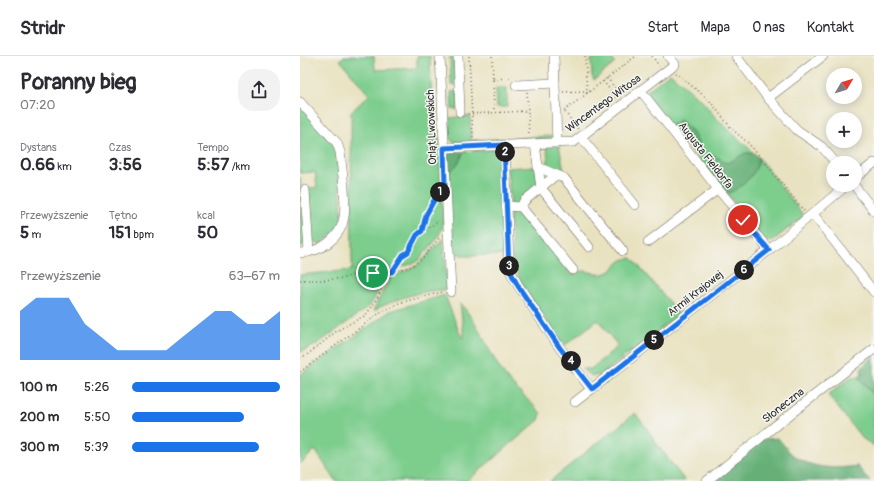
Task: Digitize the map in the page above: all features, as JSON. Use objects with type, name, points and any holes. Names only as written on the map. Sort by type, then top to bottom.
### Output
[{"type":"street","name":"Orląt Lwowskich","points":[[440,56],[451,292]]},
{"type":"street","points":[[458,56],[460,112]]},
{"type":"street","points":[[554,56],[557,143]]},
{"type":"street","points":[[668,56],[673,66]]},
{"type":"street","points":[[736,56],[768,98],[797,130],[822,147],[830,156]]},
{"type":"street","points":[[768,98],[823,56]]},
{"type":"street","name":"Wincentego Witosa","points":[[444,148],[574,142],[580,133],[624,104],[673,66]]},
{"type":"street","points":[[516,85],[555,83]]},
{"type":"street","name":"Augusta Fieldorfa","points":[[641,91],[718,189],[769,250]]},
{"type":"street","points":[[300,102],[337,143],[340,152],[344,200],[344,217],[340,231],[322,248],[305,253],[305,190]]},
{"type":"street","points":[[580,133],[635,205]]},
{"type":"street","points":[[535,144],[541,188],[589,247]]},
{"type":"street","points":[[504,145],[508,262],[513,277],[560,348],[592,389]]},
{"type":"street","points":[[862,172],[874,163]]},
{"type":"street","points":[[538,167],[564,178],[623,251]]},
{"type":"street","points":[[521,207],[524,201],[556,175]]},
{"type":"street","points":[[648,242],[718,189]]},
{"type":"street","name":"Armii Krajowej","points":[[574,402],[769,250],[839,192]]},
{"type":"street","points":[[859,192],[874,211]]},
{"type":"street","points":[[506,206],[521,207],[573,270]]},
{"type":"street","points":[[813,214],[874,292]]},
{"type":"street","name":"Słoneczna","points":[[708,481],[775,426],[874,349]]},
{"type":"path","points":[[492,56],[494,113]]},
{"type":"path","points":[[585,56],[587,94]]},
{"type":"path","points":[[556,117],[635,56]]},
{"type":"path","points":[[673,66],[677,74],[709,100],[731,128],[748,143],[799,206],[805,212],[813,214]]},
{"type":"path","points":[[607,78],[624,104]]},
{"type":"path","points":[[603,81],[624,104]]},
{"type":"path","points":[[527,88],[529,136]]},
{"type":"path","points":[[563,92],[586,91]]},
{"type":"path","points":[[564,105],[564,111],[580,133]]},
{"type":"path","points":[[471,114],[528,111]]},
{"type":"path","points":[[422,231],[426,215],[445,185]]},
{"type":"path","points":[[300,358],[338,330],[366,314],[403,255],[408,252],[417,235],[447,216]]},
{"type":"path","points":[[300,280],[324,280],[343,278],[357,274],[392,272],[412,266],[424,257],[448,228]]},
{"type":"path","points":[[300,372],[381,312],[399,303],[442,292],[451,292]]},
{"type":"green space","points":[[344,56],[374,56],[375,70],[417,68],[417,56],[430,56],[433,139],[439,139],[443,226],[437,239],[417,262],[390,271],[371,305],[316,345],[300,352],[300,275],[352,270],[351,112],[369,95],[340,60]]},
{"type":"green space","points":[[599,56],[610,56],[615,63],[594,80],[592,76],[591,60]]},
{"type":"green space","points":[[450,57],[455,57],[457,85],[451,85]]},
{"type":"green space","points":[[670,73],[704,103],[715,117],[754,153],[742,155],[726,163],[719,158],[704,166],[646,96],[647,91]]},
{"type":"green space","points":[[496,88],[507,88],[507,107],[497,107]]},
{"type":"green space","points":[[457,91],[458,109],[452,109],[451,92]]},
{"type":"green space","points":[[300,104],[330,139],[338,154],[342,216],[339,228],[322,243],[312,240],[307,189],[317,187],[315,172],[300,173]]},
{"type":"green space","points":[[470,116],[471,140],[553,136],[550,139],[453,142],[448,137],[448,118]]},
{"type":"green space","points":[[680,120],[693,133],[700,149],[695,147],[672,126],[672,124]]},
{"type":"green space","points":[[559,146],[565,175],[557,173],[548,166],[547,148],[539,149],[538,147]]},
{"type":"green space","points":[[497,149],[500,151],[506,253],[502,255],[466,256],[451,252],[449,173],[456,166],[463,152]]},
{"type":"green space","points":[[452,152],[463,152],[456,166],[449,173],[447,156]]},
{"type":"green space","points":[[745,153],[754,153],[759,158],[758,164],[752,175],[744,184],[729,193],[704,166],[712,156],[719,158],[726,163]]},
{"type":"green space","points":[[759,158],[804,216],[771,242],[763,239],[717,181],[758,165]]},
{"type":"green space","points":[[536,166],[537,181],[534,190],[516,205],[511,204],[507,168]]},
{"type":"green space","points":[[300,177],[305,241],[300,248]]},
{"type":"green space","points":[[519,210],[572,275],[581,271],[601,274],[607,273],[619,262],[627,258],[632,258],[679,314],[601,375],[593,376],[587,373],[582,369],[591,369],[618,346],[598,320],[565,345],[561,342],[521,283],[513,262],[510,211]]},
{"type":"green space","points":[[443,239],[446,290],[428,291],[411,295],[378,308],[377,310],[373,310],[391,277],[415,267]]},
{"type":"green space","points":[[445,295],[461,337],[464,337],[460,303],[476,326],[503,373],[541,413],[539,420],[467,481],[336,481],[315,450],[300,464],[300,375],[390,311]]},
{"type":"green space","points":[[874,356],[874,396],[859,377],[862,375],[861,368]]},
{"type":"green space","points":[[851,377],[859,377],[874,396],[874,446],[862,438],[828,395]]},
{"type":"green space","points":[[635,413],[685,481],[550,481]]},
{"type":"green space","points":[[778,438],[794,456],[801,460],[816,466],[833,468],[857,466],[870,481],[711,481],[763,439]]},
{"type":"route","points":[[373,273],[392,272],[403,255],[408,252],[417,235],[422,231],[426,215],[445,185],[444,148],[504,145],[509,269],[518,286],[560,348],[592,389],[769,250],[743,220]]}]
